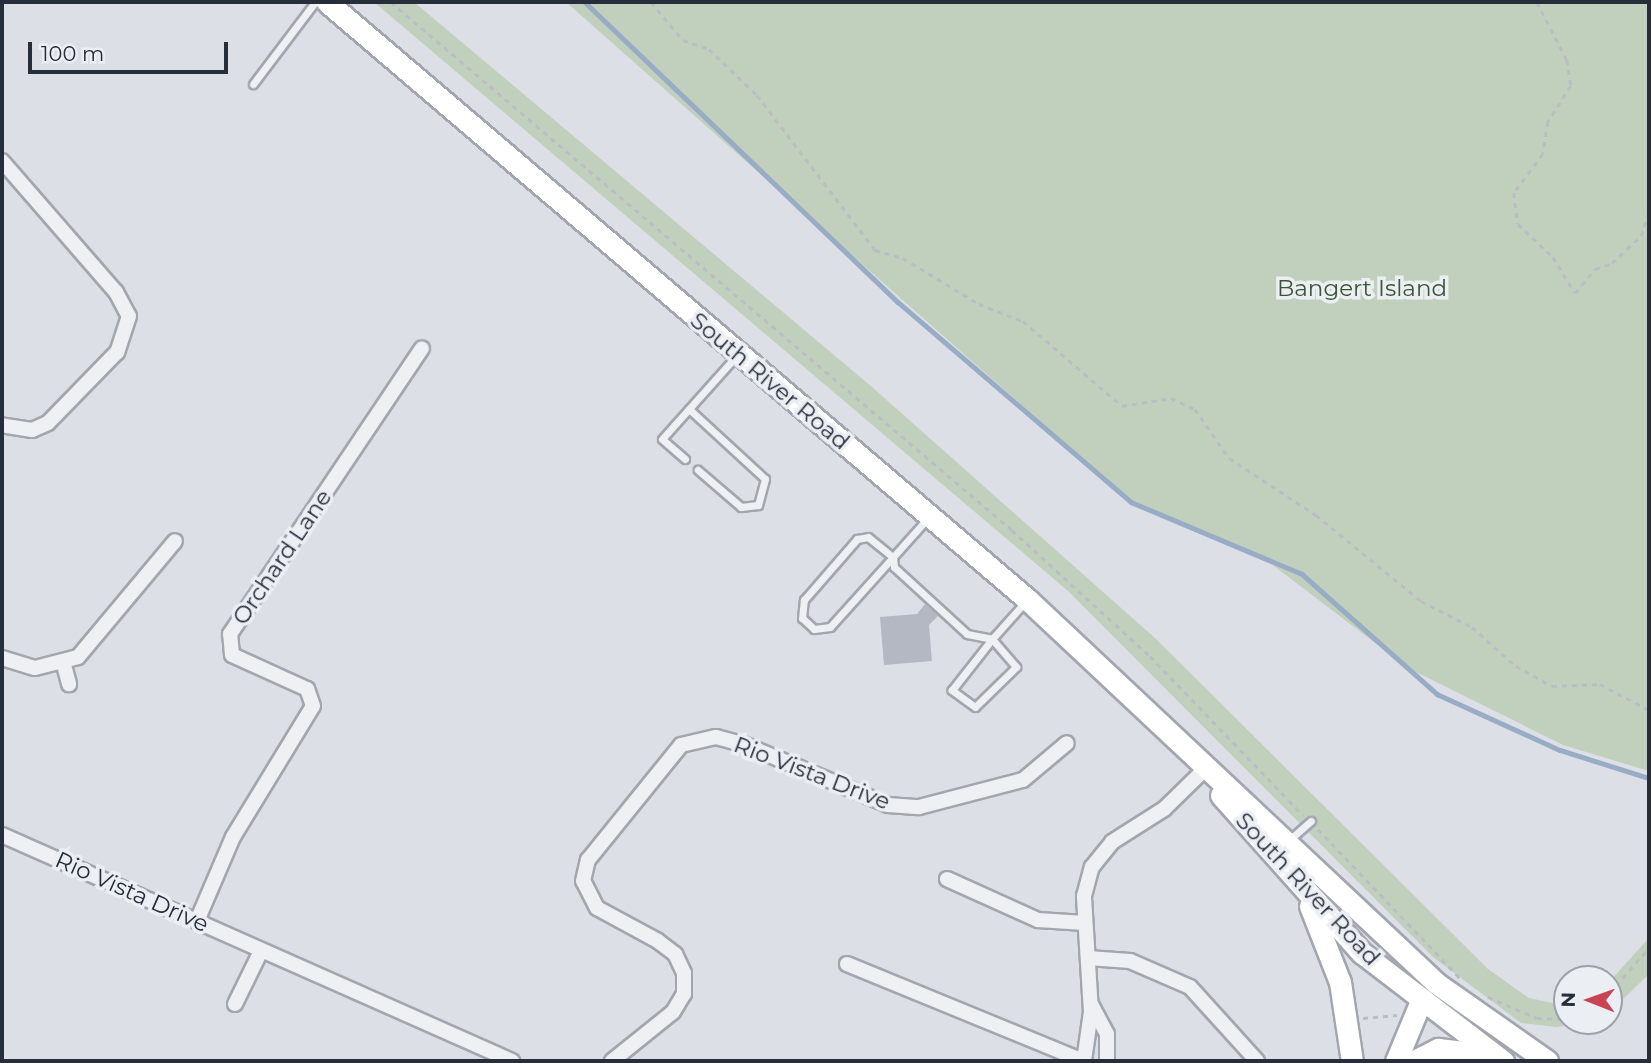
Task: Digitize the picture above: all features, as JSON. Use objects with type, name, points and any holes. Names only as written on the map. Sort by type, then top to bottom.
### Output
[{"type":"main road","name":"South River Road","points":[[327,2],[1027,600],[1205,769],[1282,847],[1436,983],[1547,1061]]},
{"type":"main road","name":"South River Road","points":[[1282,847],[1301,888],[1416,1011],[1501,1059]]},
{"type":"main road","points":[[1282,847],[1406,973],[1416,1011],[1396,1061]]},
{"type":"main road","points":[[1301,888],[1333,962],[1349,1021],[1352,1061]]},
{"type":"main road","points":[[1416,1011],[1456,1010],[1530,1061]]},
{"type":"main road","points":[[1414,1061],[1437,1049],[1501,1059]]},
{"type":"street","points":[[2,161],[116,292],[129,316],[117,352],[48,423],[32,430],[2,425]]},
{"type":"street","name":"Orchard Lane","points":[[197,921],[233,837],[313,706],[307,689],[232,655],[230,634],[422,348]]},
{"type":"street","points":[[2,658],[35,668],[64,664],[89,649],[175,541]]},
{"type":"street","points":[[64,664],[69,684]]},
{"type":"street","name":"Rio Vista Drive","points":[[612,1061],[673,1012],[684,994],[684,973],[676,954],[658,941],[597,908],[583,881],[588,860],[681,745],[716,737],[743,744],[888,805],[919,807],[1023,780],[1067,743]]},
{"type":"street","points":[[847,964],[1084,1061],[1091,1002],[1085,923],[1088,876],[1098,857],[1205,769]]},
{"type":"street","name":"Rio Vista Drive","points":[[2,835],[512,1061]]},
{"type":"street","points":[[947,879],[1038,920],[1085,923]]},
{"type":"street","points":[[235,1004],[261,951]]},
{"type":"street","points":[[1088,958],[1130,961],[1190,987],[1258,1061]]},
{"type":"street","points":[[1091,1002],[1107,1034],[1107,1061]]},
{"type":"lane","points":[[253,84],[315,2]]},
{"type":"lane","points":[[685,459],[662,439],[737,354]]},
{"type":"lane","points":[[689,409],[765,480],[758,505],[741,507],[698,470]]},
{"type":"lane","points":[[930,516],[893,557],[827,630],[802,618],[804,600],[857,539],[868,537],[893,557],[898,574],[967,634],[992,639],[1016,667],[975,707],[952,690],[992,639],[1027,600]]},
{"type":"lane","points":[[1282,847],[1311,821]]},
{"type":"path","points":[[391,2],[1012,530],[1150,656],[1473,993]]},
{"type":"path","points":[[651,2],[683,40],[709,49],[757,95],[875,250],[903,258],[979,304],[1023,321],[1122,406],[1171,398],[1195,409],[1229,458],[1317,515],[1421,601],[1472,627],[1517,666],[1552,686],[1600,684],[1649,710]]},
{"type":"path","points":[[1537,2],[1567,60],[1571,86],[1548,122],[1543,154],[1514,193],[1518,224],[1553,257],[1575,293],[1595,268],[1612,263],[1641,236],[1649,211]]},
{"type":"path","points":[[1623,977],[1649,948]]},
{"type":"path","points":[[1481,995],[1537,1018],[1553,1019]]},
{"type":"path","points":[[1349,1021],[1416,1011]]},
{"type":"green space","points":[[374,2],[414,2],[872,387],[1156,639],[1488,969],[1529,998],[1553,1003],[1553,1027],[1521,1023],[1433,957],[1068,591]]},
{"type":"green space","name":"Bangert Island","points":[[566,2],[1649,2],[1649,771],[1563,745],[1408,668],[1262,557],[1131,502]]},
{"type":"green space","points":[[1649,938],[1649,974],[1623,999],[1623,967]]},
{"type":"building","points":[[925,604],[938,616],[929,625],[932,661],[884,665],[880,617],[917,614]]},
{"type":"waterway","points":[[585,2],[898,302],[1131,502],[1302,574],[1437,694],[1560,750],[1649,778]]}]
